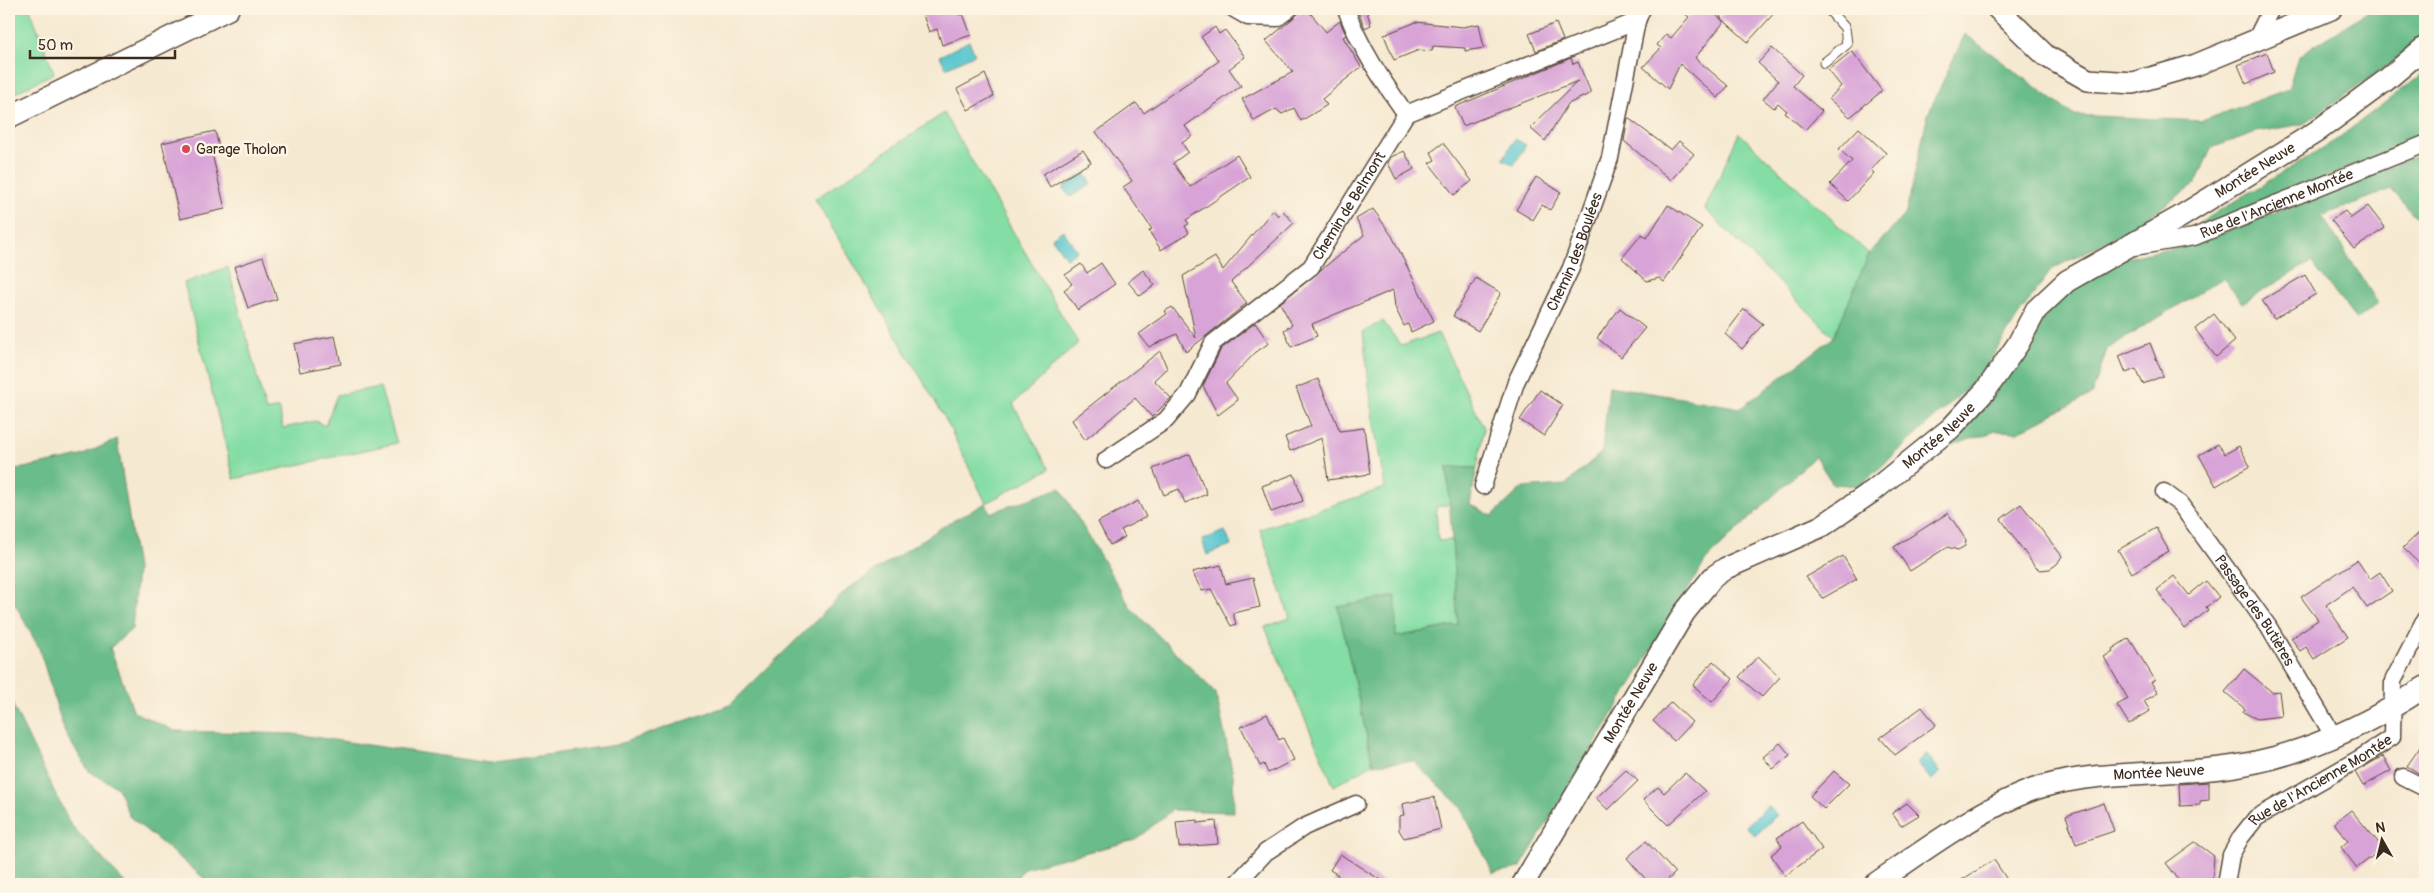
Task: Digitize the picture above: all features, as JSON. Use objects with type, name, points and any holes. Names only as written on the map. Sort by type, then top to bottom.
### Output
[{"type":"street","points":[[9,117],[228,9]]},
{"type":"street","points":[[1234,9],[1248,17],[1277,18],[1290,9]]},
{"type":"street","points":[[1346,9],[1355,35],[1371,65],[1406,114],[1640,15]]},
{"type":"street","points":[[1998,9],[2046,56],[2088,80],[2133,83],[2196,65],[2331,9]]},
{"type":"street","points":[[2255,41],[2271,9]]},
{"type":"street","name":"Chemin des Boulées","points":[[1483,486],[1516,382],[1570,268],[1610,158],[1640,15]]},
{"type":"street","name":"Montée Neuve","points":[[1523,884],[1684,613],[1713,577],[1726,568],[1822,526],[1873,491],[1951,428],[1986,390],[2018,344],[2036,310],[2067,281],[2180,217],[2316,132],[2385,81],[2425,47]]},
{"type":"street","name":"Chemin de Belmont","points":[[1106,460],[1166,420],[1188,394],[1213,343],[1311,267],[1406,114]]},
{"type":"street","name":"Rue de l'Ancienne Montée","points":[[2124,248],[2194,237],[2425,144]]},
{"type":"street","name":"Passage des Butières","points":[[2164,492],[2180,504],[2268,626],[2334,737]]},
{"type":"street","name":"Rue de l'Ancienne Montée","points":[[2226,884],[2231,855],[2241,837],[2256,818],[2362,757],[2392,737],[2394,681],[2425,619]]},
{"type":"street","name":"Montée Neuve","points":[[1875,884],[1994,808],[2023,793],[2079,779],[2255,763],[2334,737],[2393,708],[2425,687]]},
{"type":"street","points":[[2403,776],[2425,788]]},
{"type":"street","points":[[1236,884],[1266,852],[1304,827],[1356,804]]},
{"type":"lane","points":[[1824,63],[1847,44],[1845,28],[1828,9]]},
{"type":"green space","points":[[9,9],[30,9],[54,73],[9,96]]},
{"type":"green space","points":[[2371,9],[2425,9],[2425,34],[2392,62],[2303,124],[2256,132],[2211,148],[2196,183],[2133,228],[2052,269],[2018,316],[1980,376],[1860,486],[1833,484],[1815,456],[1706,560],[1520,868],[1493,873],[1461,807],[1413,761],[1373,764],[1338,607],[1396,596],[1396,637],[1458,625],[1447,467],[1477,468],[1470,504],[1492,516],[1522,488],[1565,485],[1602,452],[1609,386],[1741,408],[1834,337],[1869,254],[1906,213],[1928,114],[1965,34],[2073,115],[2202,121],[2288,89],[2298,57]]},
{"type":"green space","points":[[2425,72],[2425,137],[2201,227],[2198,224],[2336,140]]},
{"type":"green space","points":[[944,113],[1078,343],[1013,404],[1049,469],[986,503],[946,420],[815,199]]},
{"type":"green space","points":[[1739,133],[1869,254],[1834,337],[1705,209]]},
{"type":"green space","points":[[2425,153],[2425,227],[2391,189],[2322,216],[2378,303],[2357,320],[2311,262],[2242,303],[2223,278],[2107,349],[2092,394],[2018,432],[1996,431],[1946,447],[1990,400],[2038,327],[2060,298],[2124,258],[2194,244]]},
{"type":"green space","points":[[228,267],[266,411],[279,408],[283,428],[316,421],[325,426],[337,395],[380,387],[397,443],[234,479],[184,283]]},
{"type":"green space","points":[[1383,321],[1401,346],[1438,333],[1484,428],[1477,468],[1447,467],[1450,504],[1436,507],[1438,541],[1452,540],[1458,625],[1396,637],[1338,607],[1373,764],[1334,786],[1265,627],[1290,618],[1260,529],[1385,488],[1373,419],[1363,332]]},
{"type":"green space","points":[[117,439],[137,569],[132,629],[110,648],[134,712],[175,731],[294,734],[489,763],[616,745],[730,705],[849,588],[947,524],[986,503],[990,513],[1060,488],[1131,608],[1216,693],[1233,775],[1234,812],[1172,810],[1135,840],[1024,868],[1012,884],[211,884],[129,816],[118,788],[89,771],[65,733],[39,648],[9,593],[9,471],[81,456]]},
{"type":"green space","points":[[9,684],[14,708],[70,824],[126,884],[9,884]]},
{"type":"water","points":[[969,41],[975,54],[946,68],[940,56]]},
{"type":"water","points":[[1515,139],[1526,145],[1514,165],[1503,159]]},
{"type":"water","points":[[1085,173],[1092,184],[1070,197],[1063,187]]},
{"type":"water","points":[[1063,230],[1077,251],[1066,258],[1052,238]]},
{"type":"water","points":[[1225,531],[1231,545],[1207,555],[1202,540]]},
{"type":"water","points":[[1926,754],[1941,772],[1931,780],[1917,762]]},
{"type":"water","points":[[1768,806],[1777,815],[1755,836],[1746,826]]},
{"type":"building","points":[[921,9],[956,9],[959,15],[963,14],[971,35],[942,45],[937,29],[929,32]]},
{"type":"building","points":[[1304,9],[1307,9],[1326,32],[1340,21],[1346,35],[1343,37],[1361,67],[1322,99],[1327,105],[1301,121],[1294,108],[1282,114],[1276,109],[1254,121],[1242,99],[1293,72],[1266,41]]},
{"type":"building","points":[[1357,9],[1366,9],[1371,25],[1365,28]]},
{"type":"building","points":[[1679,9],[1709,9],[1724,22],[1695,58],[1728,86],[1718,98],[1680,64],[1668,89],[1643,67],[1661,48],[1657,45],[1666,34],[1671,38],[1689,17]]},
{"type":"building","points":[[1728,9],[1778,9],[1748,42],[1720,17]]},
{"type":"building","points":[[1416,22],[1463,27],[1479,24],[1484,48],[1465,51],[1465,48],[1433,46],[1432,51],[1419,50],[1394,60],[1384,35]]},
{"type":"building","points":[[1556,23],[1563,40],[1536,51],[1529,34]]},
{"type":"building","points":[[1215,27],[1219,34],[1225,30],[1245,57],[1229,69],[1241,86],[1185,126],[1192,136],[1182,143],[1188,152],[1173,163],[1190,187],[1237,155],[1250,177],[1186,220],[1189,224],[1185,226],[1189,233],[1161,250],[1149,231],[1152,229],[1123,187],[1132,181],[1096,132],[1136,103],[1144,113],[1219,61],[1201,37]]},
{"type":"building","points":[[1772,48],[1802,75],[1793,86],[1822,111],[1805,130],[1785,113],[1787,111],[1778,103],[1774,108],[1763,99],[1778,81],[1758,63]]},
{"type":"building","points":[[1852,51],[1882,91],[1850,117],[1829,99],[1841,86],[1828,70]]},
{"type":"building","points":[[2267,53],[2274,72],[2246,84],[2238,65]]},
{"type":"building","points":[[1571,58],[1573,64],[1578,62],[1591,93],[1568,104],[1545,141],[1530,128],[1578,81],[1463,126],[1455,107]]},
{"type":"building","points":[[985,74],[994,96],[968,110],[957,89]]},
{"type":"building","points":[[1628,118],[1671,150],[1679,141],[1694,154],[1671,180],[1624,141]]},
{"type":"building","points":[[1859,128],[1886,153],[1871,170],[1874,173],[1848,201],[1830,184],[1852,161],[1839,149]]},
{"type":"building","points":[[215,131],[219,147],[211,149],[225,209],[180,219],[162,143]]},
{"type":"building","points":[[1443,143],[1472,181],[1454,195],[1429,163],[1435,160],[1431,152]]},
{"type":"building","points":[[1083,150],[1091,162],[1050,187],[1043,174]]},
{"type":"building","points":[[1404,151],[1414,169],[1396,179],[1388,163],[1391,157]]},
{"type":"building","points":[[1536,177],[1561,192],[1550,210],[1542,205],[1533,220],[1516,210]]},
{"type":"building","points":[[1668,205],[1702,227],[1664,282],[1659,278],[1647,281],[1622,258],[1642,234],[1647,238]]},
{"type":"building","points":[[2368,206],[2385,228],[2354,249],[2331,220],[2345,211],[2351,218]]},
{"type":"building","points":[[1373,209],[1392,236],[1434,321],[1411,332],[1408,324],[1404,326],[1395,307],[1393,290],[1312,324],[1317,336],[1291,347],[1284,330],[1292,325],[1280,303],[1364,235],[1356,219]]},
{"type":"building","points":[[1273,210],[1278,216],[1283,211],[1294,223],[1231,282],[1247,303],[1186,352],[1177,334],[1149,347],[1139,334],[1167,314],[1165,311],[1172,307],[1196,338],[1183,276],[1215,257],[1223,270]]},
{"type":"building","points":[[263,257],[277,299],[248,308],[234,267]]},
{"type":"building","points":[[1101,263],[1115,284],[1078,310],[1064,290],[1072,284],[1065,275],[1081,264],[1087,273]]},
{"type":"building","points":[[1143,270],[1155,285],[1140,296],[1128,282]]},
{"type":"building","points":[[2305,275],[2316,294],[2274,319],[2262,300]]},
{"type":"building","points":[[1476,278],[1501,293],[1478,331],[1453,316]]},
{"type":"building","points":[[1620,308],[1645,328],[1621,357],[1597,338]]},
{"type":"building","points":[[1744,309],[1763,324],[1742,349],[1725,334]]},
{"type":"building","points":[[2214,314],[2235,341],[2216,357],[2195,329]]},
{"type":"building","points":[[1255,323],[1269,343],[1256,352],[1226,383],[1238,400],[1218,415],[1203,386],[1221,349]]},
{"type":"building","points":[[335,336],[341,364],[300,372],[294,344]]},
{"type":"building","points":[[2150,343],[2163,376],[2143,384],[2136,369],[2126,373],[2119,356]]},
{"type":"building","points":[[1160,351],[1167,368],[1154,380],[1171,398],[1152,417],[1135,398],[1085,440],[1072,420]]},
{"type":"building","points":[[1318,379],[1340,431],[1364,428],[1370,474],[1328,480],[1322,438],[1290,451],[1285,437],[1311,426],[1296,388]]},
{"type":"building","points":[[1540,390],[1563,405],[1544,436],[1520,420]]},
{"type":"building","points":[[2218,444],[2225,454],[2239,446],[2250,466],[2216,486],[2199,455]]},
{"type":"building","points":[[1190,454],[1207,494],[1185,503],[1179,489],[1164,495],[1153,469]]},
{"type":"building","points":[[1294,474],[1303,501],[1271,512],[1262,486]]},
{"type":"building","points":[[1138,501],[1146,517],[1121,530],[1125,537],[1110,545],[1098,522]]},
{"type":"building","points":[[2021,504],[2062,556],[2057,564],[2050,569],[2040,570],[2035,567],[2001,519]]},
{"type":"building","points":[[1948,513],[1966,540],[1965,546],[1958,550],[1947,547],[1910,571],[1894,547]]},
{"type":"building","points":[[2425,527],[2425,569],[2403,548]]},
{"type":"building","points":[[2156,528],[2169,551],[2132,573],[2118,550]]},
{"type":"building","points":[[1843,556],[1857,579],[1823,598],[1806,577]]},
{"type":"building","points":[[2357,560],[2370,579],[2380,572],[2392,591],[2367,608],[2352,587],[2326,605],[2348,637],[2314,659],[2306,647],[2300,651],[2291,638],[2318,620],[2301,597]]},
{"type":"building","points":[[1221,565],[1226,584],[1253,578],[1260,607],[1233,613],[1236,624],[1231,626],[1211,589],[1202,591],[1192,572]]},
{"type":"building","points":[[2174,576],[2189,595],[2206,581],[2219,597],[2206,607],[2208,610],[2185,629],[2157,590]]},
{"type":"building","points":[[2129,638],[2155,680],[2151,682],[2158,693],[2144,701],[2150,711],[2129,724],[2117,705],[2128,699],[2104,657],[2113,651],[2112,649]]},
{"type":"building","points":[[1758,656],[1780,677],[1762,697],[1739,677]]},
{"type":"building","points":[[1713,661],[1733,679],[1712,702],[1693,685]]},
{"type":"building","points":[[2244,669],[2272,692],[2279,691],[2282,716],[2257,719],[2243,712],[2245,709],[2225,692]]},
{"type":"building","points":[[1671,702],[1692,722],[1674,741],[1653,721]]},
{"type":"building","points":[[1922,707],[1936,725],[1895,755],[1880,738]]},
{"type":"building","points":[[1267,714],[1279,740],[1283,738],[1294,760],[1268,773],[1264,764],[1260,766],[1241,727]]},
{"type":"building","points":[[2425,740],[2425,777],[2407,766]]},
{"type":"building","points":[[1780,743],[1790,755],[1773,769],[1763,757]]},
{"type":"building","points":[[2383,756],[2391,771],[2363,786],[2355,772]]},
{"type":"building","points":[[1626,770],[1638,781],[1608,810],[1596,798]]},
{"type":"building","points":[[1834,771],[1849,784],[1824,809],[1810,796]]},
{"type":"building","points":[[1685,773],[1705,791],[1668,825],[1643,800],[1658,787],[1664,793]]},
{"type":"building","points":[[2209,782],[2209,800],[2200,801],[2200,805],[2180,806],[2179,784]]},
{"type":"building","points":[[1434,797],[1441,829],[1404,838],[1399,830],[1399,816],[1404,815],[1402,804]]},
{"type":"building","points":[[1907,803],[1919,815],[1901,826],[1892,813]]},
{"type":"building","points":[[2104,803],[2114,831],[2076,844],[2066,816]]},
{"type":"building","points":[[2351,810],[2383,848],[2357,868],[2341,847],[2348,841],[2334,823]]},
{"type":"building","points":[[1198,820],[1198,823],[1216,821],[1218,844],[1179,847],[1176,822]]},
{"type":"building","points":[[1802,821],[1822,849],[1785,876],[1771,855],[1782,846],[1777,838]]},
{"type":"building","points":[[1646,841],[1675,873],[1663,884],[1650,884],[1627,858]]},
{"type":"building","points":[[2195,842],[2214,856],[2212,884],[2182,884],[2166,863]]},
{"type":"building","points":[[1340,854],[1387,884],[1332,884],[1338,875],[1330,870]]},
{"type":"building","points":[[1994,860],[2010,884],[1955,884]]},
{"type":"place","name":"Garage Tholon","points":[[186,149]]}]
